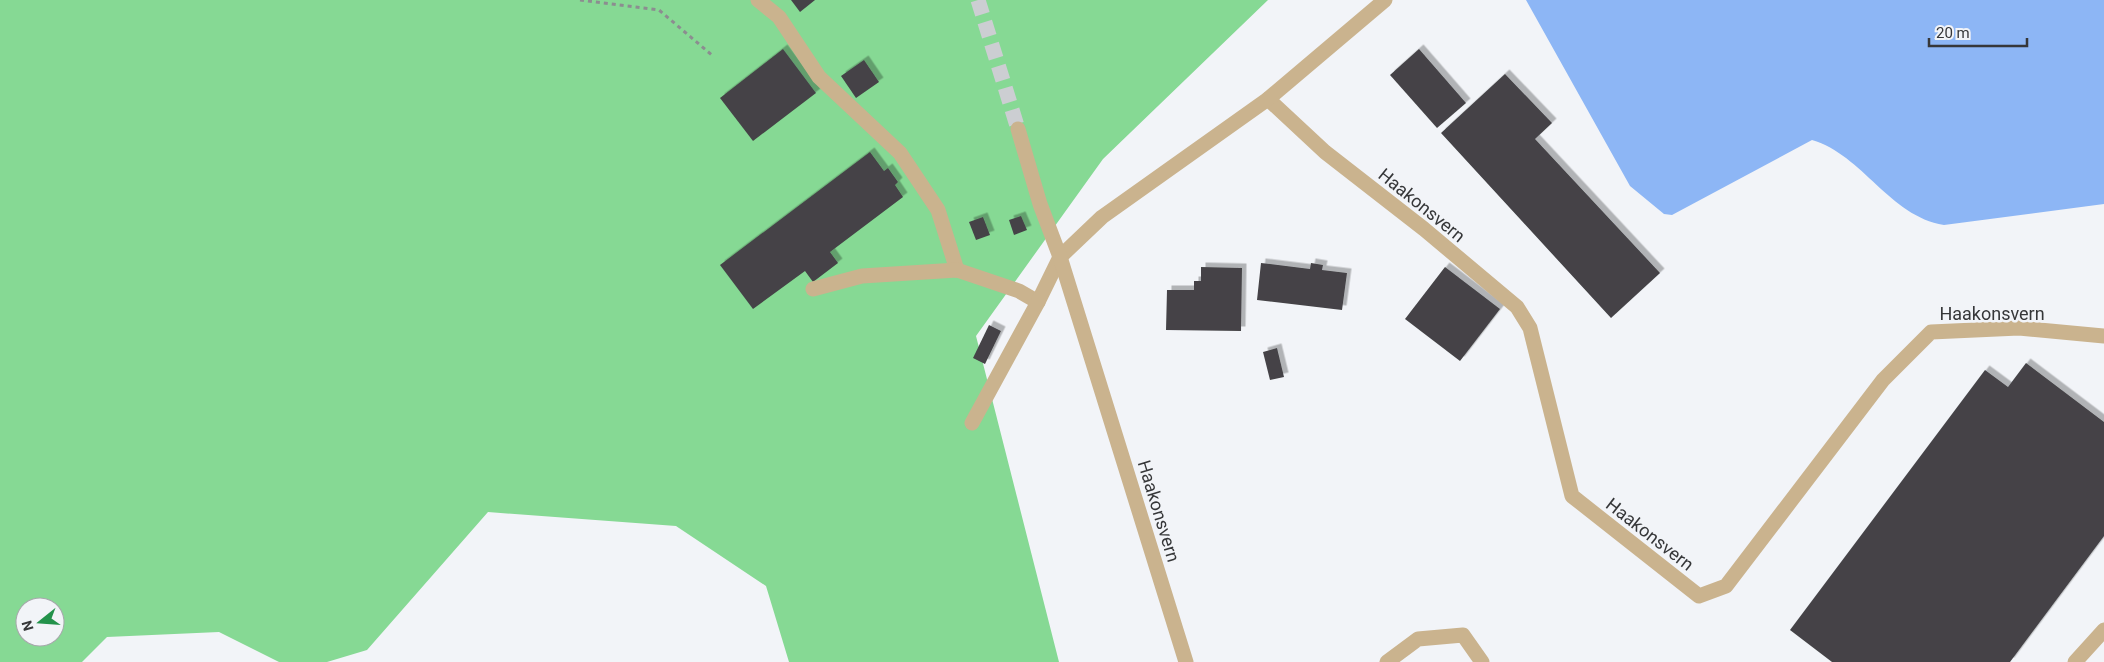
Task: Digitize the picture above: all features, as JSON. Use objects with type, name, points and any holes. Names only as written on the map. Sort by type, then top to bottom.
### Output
[{"type":"street","points":[[758,0],[780,17],[819,77],[900,153],[938,210],[956,270]]},
{"type":"street","points":[[972,423],[1038,302],[1060,257],[1102,217],[1268,99],[1384,0]]},
{"type":"street","name":"Haakonsvern","points":[[1268,99],[1324,152],[1424,229],[1517,307],[1530,328],[1572,496],[1699,596],[1726,586],[1883,380],[1931,332],[2019,328],[2104,336]]},
{"type":"street","name":"Haakonsvern","points":[[1018,129],[1040,204],[1060,257],[1186,662]]},
{"type":"street","points":[[813,289],[862,276],[956,270],[1019,291],[1038,302]]},
{"type":"street","points":[[2075,662],[2104,630]]},
{"type":"street","points":[[1387,662],[1418,639],[1462,635],[1482,662]]},
{"type":"path","points":[[580,0],[660,10],[713,56]]},
{"type":"green space","points":[[0,0],[1268,0],[1103,159],[976,336],[1059,662],[789,662],[766,586],[676,526],[488,512],[367,650],[327,662],[279,662],[219,632],[107,637],[82,662],[0,662]]},
{"type":"water","points":[[1526,0],[2104,0],[2104,204],[1944,225],[1925,219],[1907,210],[1846,158],[1812,140],[1672,215],[1664,214],[1630,186]]},
{"type":"building","points":[[791,0],[815,0],[800,12]]},
{"type":"building","points":[[783,49],[816,93],[753,141],[720,98]]},
{"type":"building","points":[[1419,49],[1466,103],[1437,128],[1390,75]]},
{"type":"building","points":[[864,60],[879,82],[856,98],[841,76]]},
{"type":"building","points":[[1505,74],[1552,123],[1535,139],[1660,273],[1611,318],[1441,133]]},
{"type":"building","points":[[870,152],[884,171],[888,168],[898,182],[895,185],[903,197],[830,252],[838,263],[813,282],[805,271],[753,309],[720,265]]},
{"type":"building","points":[[1021,216],[1027,230],[1014,235],[1009,220]]},
{"type":"building","points":[[983,217],[990,235],[976,240],[969,222]]},
{"type":"building","points":[[1261,263],[1310,269],[1311,263],[1323,265],[1322,270],[1347,273],[1342,310],[1257,300]]},
{"type":"building","points":[[1201,267],[1242,268],[1241,331],[1166,330],[1167,290],[1194,290],[1194,281],[1201,281]]},
{"type":"building","points":[[1445,267],[1500,309],[1460,361],[1405,319]]},
{"type":"building","points":[[989,325],[1001,331],[985,364],[973,358]]},
{"type":"building","points":[[1277,348],[1284,377],[1270,380],[1263,352]]},
{"type":"building","points":[[2026,363],[2104,422],[2104,536],[2010,662],[1832,662],[1790,630],[1985,370],[2008,387]]},
{"type":"tunnel","points":[[978,0],[1018,129]]}]
